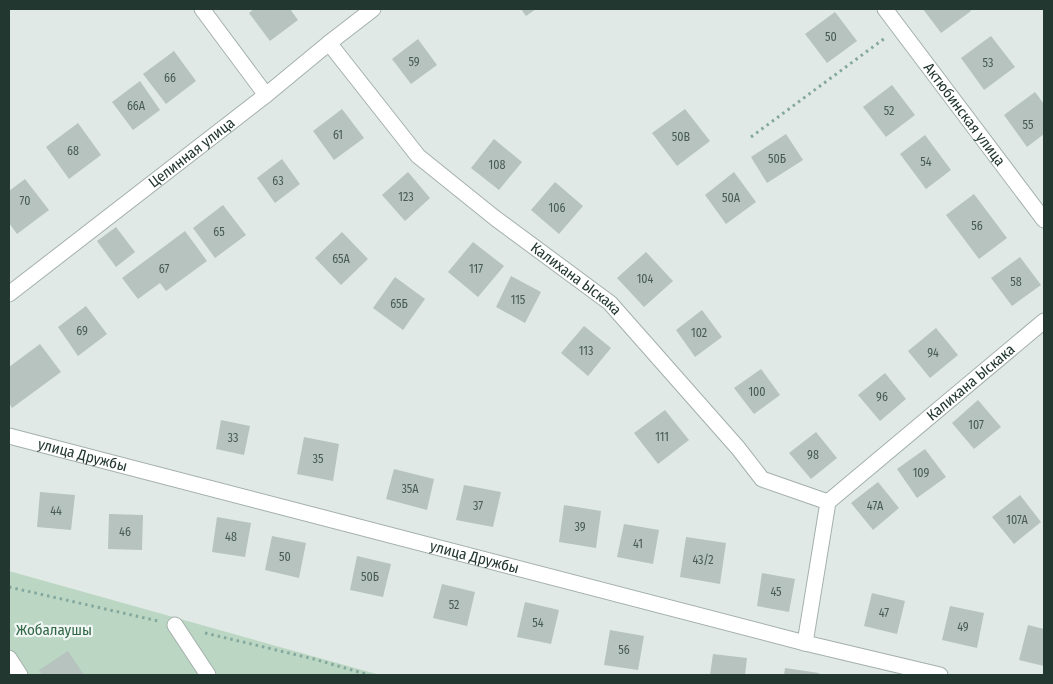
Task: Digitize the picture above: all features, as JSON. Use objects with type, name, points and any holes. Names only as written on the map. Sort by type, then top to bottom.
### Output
[{"type":"street","points":[[202,9],[266,95]]},
{"type":"street","name":"Целинная улица","points":[[9,294],[266,95],[373,9]]},
{"type":"street","name":"Актюбинская улица","points":[[885,9],[1044,220]]},
{"type":"street","name":"Калихана Ыскака","points":[[329,43],[418,156],[495,218],[610,303],[738,448],[762,479],[828,502],[1044,321]]},
{"type":"street","name":"улица Дружбы","points":[[9,436],[805,643],[940,675]]},
{"type":"street","points":[[805,643],[828,502]]},
{"type":"street","points":[[175,626],[208,675]]},
{"type":"street","points":[[9,658],[20,675]]},
{"type":"path","points":[[751,137],[899,28]]},
{"type":"green space","name":"Жобалаушы","points":[[9,571],[380,675],[9,675]]},
{"type":"building","points":[[254,9],[290,9],[298,20],[270,41],[249,13]]},
{"type":"building","points":[[521,9],[536,9],[526,16]]},
{"type":"building","points":[[923,9],[970,9],[971,11],[941,33]]},
{"type":"building","points":[[835,12],[857,41],[827,63],[805,34]]},
{"type":"building","points":[[991,36],[1015,67],[984,90],[961,58]]},
{"type":"building","points":[[418,39],[437,65],[411,84],[392,59]]},
{"type":"building","points":[[174,51],[196,81],[166,104],[143,74]]},
{"type":"building","points":[[140,81],[160,110],[133,130],[112,102]]},
{"type":"building","points":[[892,85],[915,115],[886,137],[863,107]]},
{"type":"building","points":[[1035,92],[1044,104],[1044,134],[1027,147],[1004,115]]},
{"type":"building","points":[[342,109],[364,138],[334,160],[313,131]]},
{"type":"building","points":[[685,109],[710,141],[677,166],[652,133]]},
{"type":"building","points":[[78,123],[101,155],[69,179],[46,147]]},
{"type":"building","points":[[786,134],[803,160],[767,183],[751,157]]},
{"type":"building","points":[[925,135],[951,170],[926,189],[900,154]]},
{"type":"building","points":[[494,139],[522,162],[499,190],[471,168]]},
{"type":"building","points":[[282,159],[300,184],[275,203],[257,178]]},
{"type":"building","points":[[408,172],[430,198],[405,221],[382,195]]},
{"type":"building","points":[[734,172],[756,202],[726,224],[705,195]]},
{"type":"building","points":[[25,179],[49,210],[17,234],[9,223],[9,191]]},
{"type":"building","points":[[555,182],[583,206],[559,234],[531,210]]},
{"type":"building","points":[[974,194],[1007,238],[979,259],[946,215]]},
{"type":"building","points":[[223,205],[246,235],[215,258],[193,228]]},
{"type":"building","points":[[116,227],[135,252],[116,267],[97,241]]},
{"type":"building","points":[[185,231],[207,261],[166,291],[160,283],[138,299],[122,278]]},
{"type":"building","points":[[342,232],[368,259],[341,285],[315,258]]},
{"type":"building","points":[[473,242],[504,266],[478,297],[448,272]]},
{"type":"building","points":[[646,252],[673,281],[644,307],[617,278]]},
{"type":"building","points":[[1020,257],[1041,285],[1012,306],[991,278]]},
{"type":"building","points":[[511,276],[541,292],[525,323],[496,307]]},
{"type":"building","points":[[395,277],[425,299],[403,330],[373,308]]},
{"type":"building","points":[[86,306],[107,334],[78,356],[58,327]]},
{"type":"building","points":[[702,310],[722,337],[695,357],[676,330]]},
{"type":"building","points":[[584,326],[611,348],[588,376],[561,353]]},
{"type":"building","points":[[936,328],[958,355],[930,378],[908,351]]},
{"type":"building","points":[[40,344],[61,372],[12,408],[9,403],[9,367]]},
{"type":"building","points":[[761,369],[780,395],[754,414],[734,388]]},
{"type":"building","points":[[885,373],[906,399],[880,421],[858,395]]},
{"type":"building","points":[[978,400],[1001,427],[974,449],[952,423]]},
{"type":"building","points":[[665,410],[689,440],[658,464],[634,433]]},
{"type":"building","points":[[221,420],[250,426],[244,455],[216,449]]},
{"type":"building","points":[[816,432],[837,458],[811,479],[789,453]]},
{"type":"building","points":[[304,437],[339,444],[333,481],[297,474]]},
{"type":"building","points":[[925,449],[946,477],[917,498],[897,469]]},
{"type":"building","points":[[394,469],[434,479],[427,510],[386,499]]},
{"type":"building","points":[[878,482],[899,508],[873,530],[851,503]]},
{"type":"building","points":[[464,485],[501,492],[493,527],[456,520]]},
{"type":"building","points":[[40,492],[75,495],[71,530],[37,527]]},
{"type":"building","points":[[1020,495],[1041,522],[1014,544],[992,517]]},
{"type":"building","points":[[564,505],[601,511],[596,548],[559,542]]},
{"type":"building","points":[[109,514],[143,515],[142,550],[108,549]]},
{"type":"building","points":[[217,517],[251,523],[245,557],[212,552]]},
{"type":"building","points":[[624,524],[659,530],[653,564],[617,557]]},
{"type":"building","points":[[272,536],[306,543],[299,578],[265,570]]},
{"type":"building","points":[[686,537],[726,543],[720,584],[680,577]]},
{"type":"building","points":[[357,556],[391,564],[383,597],[350,590]]},
{"type":"building","points":[[762,573],[795,579],[789,612],[757,606]]},
{"type":"building","points":[[442,584],[475,592],[467,626],[433,618]]},
{"type":"building","points":[[872,593],[905,601],[897,634],[864,626]]},
{"type":"building","points":[[525,602],[559,610],[551,644],[517,637]]},
{"type":"building","points":[[950,606],[984,613],[977,648],[942,640]]},
{"type":"building","points":[[1028,625],[1044,629],[1044,666],[1019,660]]},
{"type":"building","points":[[610,630],[644,636],[638,670],[604,665]]},
{"type":"building","points":[[68,651],[84,675],[42,675],[39,670]]},
{"type":"building","points":[[713,654],[747,658],[745,675],[710,675]]},
{"type":"building","points":[[785,668],[819,673],[818,675],[784,675]]}]
